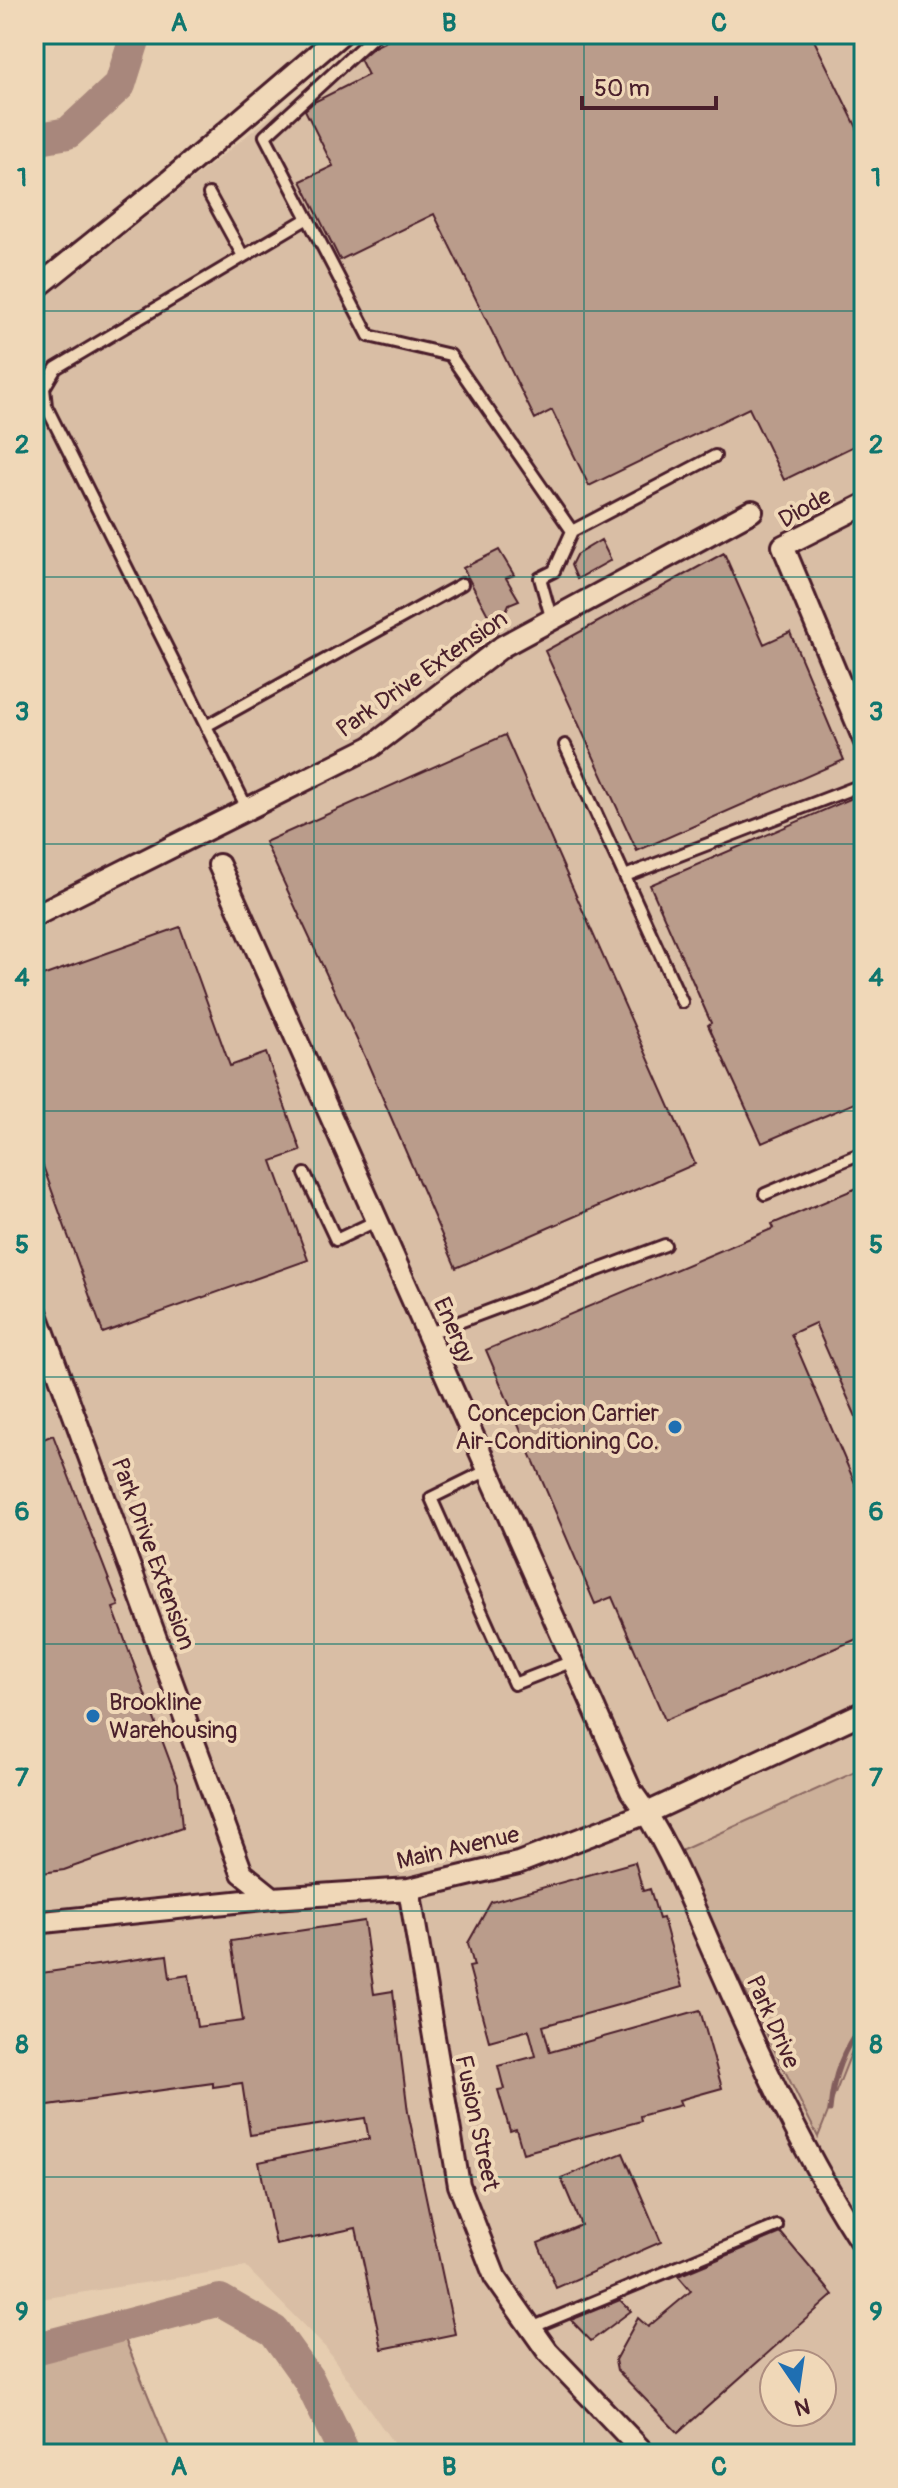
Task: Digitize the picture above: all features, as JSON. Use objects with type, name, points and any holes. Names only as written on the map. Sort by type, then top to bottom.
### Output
[{"type":"street","points":[[34,290],[169,181],[341,34]]},
{"type":"street","name":"Diode","points":[[864,505],[783,546],[864,740]]},
{"type":"street","name":"Park Drive Extension","points":[[34,916],[249,812],[371,747],[503,646],[551,617],[752,511]]},
{"type":"street","name":"Energy","points":[[219,865],[631,1791],[647,1813]]},
{"type":"street","name":"Park Drive Extension","points":[[34,1306],[242,1873],[273,1898]]},
{"type":"street","name":"Main Avenue","points":[[34,1923],[273,1898],[409,1889],[518,1863],[647,1813],[864,1712]]},
{"type":"street","name":"Park Drive","points":[[647,1813],[776,2092],[831,2196],[864,2247]]},
{"type":"street","name":"Fusion Street","points":[[409,1889],[459,2185],[495,2277],[548,2352],[645,2454]]},
{"type":"lane","points":[[376,34],[265,136],[369,336],[450,355],[572,531]]},
{"type":"lane","points":[[209,194],[243,256]]},
{"type":"lane","points":[[249,812],[46,406],[44,388],[56,368],[308,218]]},
{"type":"lane","points":[[551,617],[540,578],[554,571],[572,531],[715,456]]},
{"type":"lane","points":[[206,726],[462,584]]},
{"type":"lane","points":[[565,745],[682,1002]]},
{"type":"lane","points":[[625,876],[864,784]]},
{"type":"lane","points":[[765,1194],[864,1152]]},
{"type":"lane","points":[[305,1174],[336,1240],[376,1221]]},
{"type":"lane","points":[[427,1334],[665,1245]]},
{"type":"lane","points":[[488,1470],[431,1498],[437,1513],[514,1684],[573,1661]]},
{"type":"lane","points":[[531,2328],[777,2226]]},
{"type":"shaded area","points":[[373,34],[864,34],[864,2454],[401,2454],[326,2348],[246,2267],[34,2300],[34,307]]},
{"type":"shaded area","points":[[864,1768],[864,2033],[852,2051],[818,2137],[676,1853]]},
{"type":"shaded area","points":[[125,2339],[172,2454],[34,2454],[34,2359]]},
{"type":"building","points":[[400,34],[811,34],[864,142],[864,441],[784,480],[749,408],[589,486],[552,410],[535,419],[434,214],[340,260],[301,181],[333,166],[305,110],[314,102],[368,75],[360,59],[374,47]]},
{"type":"building","points":[[601,540],[611,560],[577,579],[571,565],[576,555]]},
{"type":"building","points":[[499,550],[514,575],[506,578],[519,600],[509,604],[497,632],[463,568]]},
{"type":"building","points":[[724,553],[764,644],[790,632],[844,760],[637,851],[545,651]]},
{"type":"building","points":[[505,735],[695,1164],[456,1268],[365,1057],[265,842]]},
{"type":"building","points":[[857,796],[864,812],[864,1099],[762,1143],[708,1025],[711,1023],[650,885]]},
{"type":"building","points":[[180,927],[230,1066],[266,1053],[301,1151],[272,1161],[308,1260],[103,1333],[34,1141],[34,979]]},
{"type":"building","name":"Concepcion Carrier Air-Conditioning Co.","points":[[864,1185],[864,1435],[815,1323],[791,1334],[864,1504],[864,1636],[665,1720],[612,1597],[595,1604],[486,1350],[774,1228],[772,1224]]},
{"type":"building","name":"Brookline Warehousing","points":[[53,1435],[119,1606],[113,1608],[178,1783],[182,1828],[64,1870],[34,1874],[34,1443]]},
{"type":"building","points":[[635,1862],[643,1891],[650,1889],[659,1919],[663,1918],[682,1987],[543,2026],[550,2052],[700,2010],[722,2088],[679,2100],[681,2105],[640,2116],[641,2121],[523,2153],[516,2129],[510,2131],[498,2090],[504,2089],[498,2066],[536,2056],[529,2030],[489,2041],[469,1967],[474,1966],[468,1943],[491,1902]]},
{"type":"building","points":[[364,1921],[374,1994],[393,1991],[408,2112],[455,2334],[382,2349],[356,2228],[276,2245],[259,2162],[369,2139],[365,2118],[250,2135],[242,2083],[213,2087],[213,2083],[34,2108],[34,1974],[167,1955],[170,1978],[189,1975],[197,2027],[243,2021],[231,1941]]},
{"type":"building","points":[[623,2153],[661,2242],[556,2288],[538,2243],[581,2225],[561,2178]]},
{"type":"building","points":[[781,2233],[833,2295],[773,2348],[758,2348],[758,2362],[678,2433],[617,2370],[615,2360],[638,2318],[648,2327],[691,2291],[678,2276]]},
{"type":"building","points":[[620,2300],[631,2311],[591,2341],[571,2320]]},
{"type":"waterway","points":[[34,139],[68,133],[120,85],[136,34]]},
{"type":"waterway","points":[[830,2110],[840,2063],[864,2021]]},
{"type":"waterway","points":[[34,2349],[220,2300],[274,2331],[309,2380],[345,2454]]},
{"type":"place","name":"Concepcion Carrier Air-Conditioning Co.","points":[[675,1427]]},
{"type":"place","name":"Brookline Warehousing","points":[[93,1716]]}]
